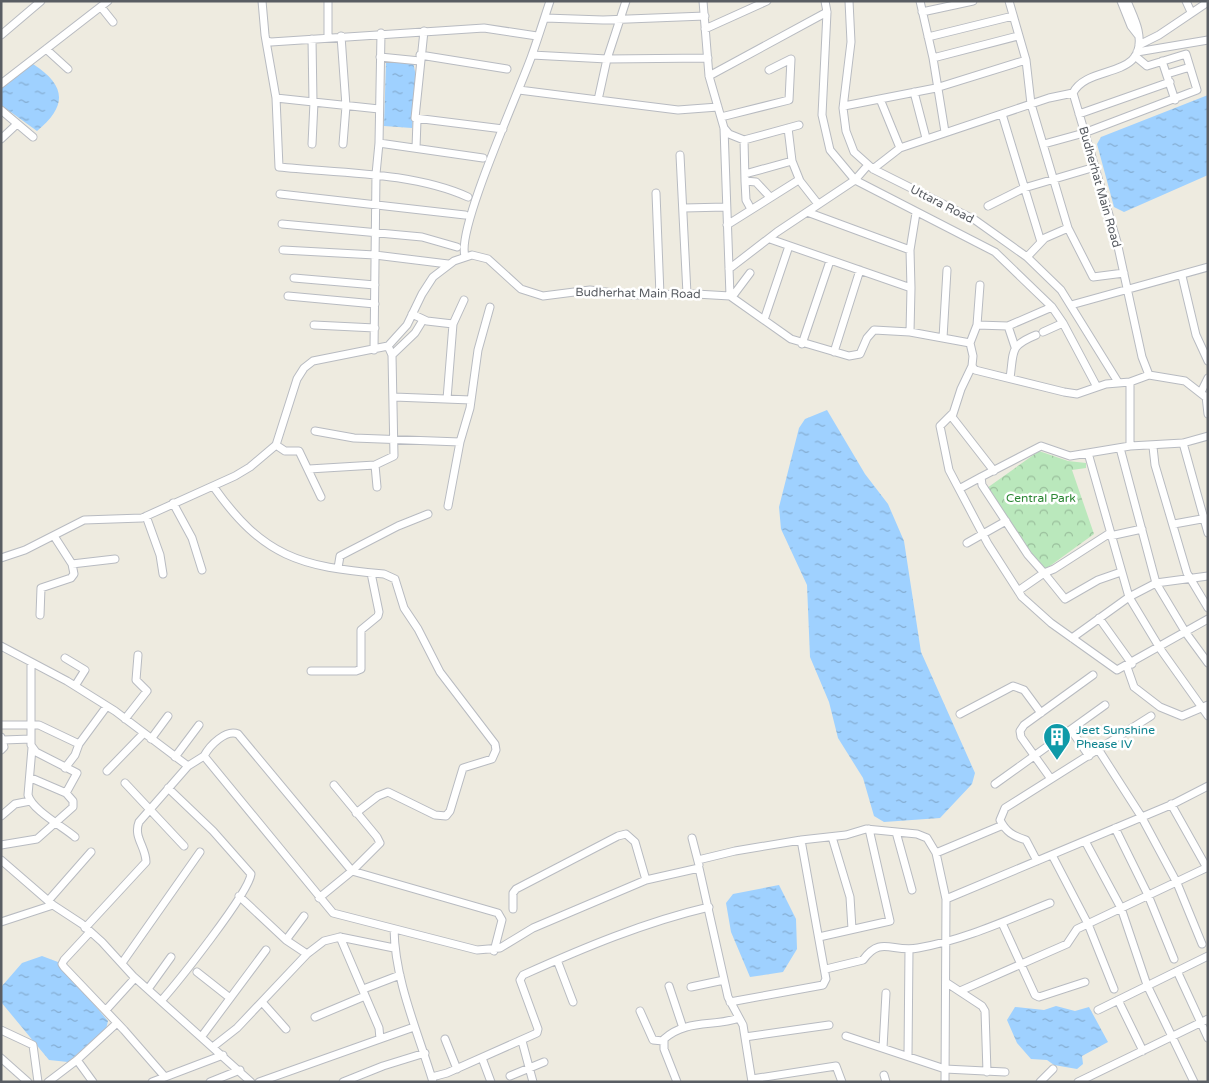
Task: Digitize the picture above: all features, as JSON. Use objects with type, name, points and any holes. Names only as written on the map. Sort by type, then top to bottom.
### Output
[{"type":"street","points":[[1,34],[42,1]]},
{"type":"street","points":[[1,84],[108,1]]},
{"type":"street","points":[[262,1],[266,41],[276,98],[279,167],[376,174],[455,191],[468,197]]},
{"type":"street","points":[[328,1],[328,37]]},
{"type":"street","points":[[1,558],[19,553],[84,520],[128,519],[149,522],[173,503],[213,486],[250,467],[276,445],[290,396],[304,368],[313,360],[388,346],[400,334],[428,283],[448,264],[466,256],[463,248],[470,216],[519,90],[550,1]]},
{"type":"street","points":[[598,100],[607,59],[626,1]]},
{"type":"street","points":[[703,1],[709,76],[724,128],[731,297]]},
{"type":"street","points":[[705,29],[766,1]]},
{"type":"street","points":[[825,1],[827,12],[822,115],[830,150],[855,180],[995,252],[1052,307],[1063,323],[1097,388]]},
{"type":"street","name":"Uttara Road","points":[[849,1],[851,42],[844,106],[846,131],[854,152],[870,167],[975,220],[1027,257],[1056,283],[1071,304],[1113,383]]},
{"type":"street","points":[[920,1],[945,132]]},
{"type":"street","points":[[922,12],[973,1]]},
{"type":"street","points":[[1009,1],[1026,60],[1031,104],[1068,228],[1093,277],[1124,273]]},
{"type":"street","points":[[1121,1],[1131,26],[1138,36]]},
{"type":"street","points":[[1044,144],[1084,133],[1175,100],[1197,90],[1186,54],[1147,66],[1137,51],[1138,36],[1127,1]]},
{"type":"street","points":[[1186,1],[1191,12]]},
{"type":"street","points":[[729,269],[818,204],[855,180],[870,167],[900,148],[1056,96],[1073,93],[1085,79],[1125,67],[1137,51],[1208,2]]},
{"type":"street","points":[[101,7],[114,22]]},
{"type":"street","points":[[709,76],[827,12]]},
{"type":"street","points":[[545,18],[705,16]]},
{"type":"street","points":[[928,37],[1013,16]]},
{"type":"street","points":[[266,41],[484,28],[537,36]]},
{"type":"street","points":[[424,31],[414,116],[418,120],[503,129]]},
{"type":"street","points":[[374,350],[380,33]]},
{"type":"street","points":[[341,36],[346,106],[343,144]]},
{"type":"street","points":[[932,58],[1018,36]]},
{"type":"street","points":[[312,39],[312,144]]},
{"type":"street","points":[[1137,51],[1208,40]]},
{"type":"street","points":[[46,49],[68,69]]},
{"type":"street","points":[[532,55],[607,59],[708,58]]},
{"type":"street","points":[[380,57],[420,58],[507,69]]},
{"type":"street","points":[[721,116],[789,100],[791,59],[769,70]]},
{"type":"street","points":[[844,106],[936,88],[1026,60]]},
{"type":"street","points":[[1162,61],[1175,100]]},
{"type":"street","points":[[1079,114],[1168,78],[1190,67]]},
{"type":"street","points":[[519,90],[678,110],[718,107]]},
{"type":"street","points":[[914,92],[926,138]]},
{"type":"street","name":"Budherhat Main Road","points":[[1073,93],[1124,273],[1142,357],[1149,375]]},
{"type":"street","points":[[276,98],[379,109]]},
{"type":"street","points":[[880,99],[900,148]]},
{"type":"street","points":[[2,111],[33,137]]},
{"type":"street","points":[[1002,114],[1041,242]]},
{"type":"street","points":[[416,148],[418,120]]},
{"type":"street","points":[[1,139],[17,124]]},
{"type":"street","points":[[724,128],[729,134],[744,140],[799,126]]},
{"type":"street","points":[[788,128],[792,161],[800,181],[818,204]]},
{"type":"street","points":[[744,140],[746,200],[751,209]]},
{"type":"street","points":[[379,143],[483,158]]},
{"type":"street","points":[[680,155],[687,294]]},
{"type":"street","points":[[745,178],[792,161]]},
{"type":"street","points":[[988,206],[1024,188],[1095,167]]},
{"type":"street","points":[[745,178],[756,182],[770,197]]},
{"type":"street","points":[[727,225],[770,197],[800,181]]},
{"type":"street","points":[[656,193],[660,295]]},
{"type":"street","points":[[280,194],[376,203],[464,215]]},
{"type":"street","points":[[684,208],[726,207]]},
{"type":"street","points":[[807,212],[910,250]]},
{"type":"street","points":[[910,332],[910,250],[916,213]]},
{"type":"street","points":[[282,224],[376,231],[422,237],[457,247]]},
{"type":"street","points":[[1027,257],[1041,242],[1068,228]]},
{"type":"street","points":[[770,238],[830,261],[911,288]]},
{"type":"street","points":[[764,320],[789,246]]},
{"type":"street","points":[[283,250],[375,255],[448,264]]},
{"type":"street","name":"Budherhat Main Road","points":[[466,256],[472,255],[488,260],[512,283],[530,294],[543,296],[590,290],[660,295],[687,294],[731,297]]},
{"type":"street","points":[[802,344],[830,261]]},
{"type":"street","points":[[1071,304],[1182,276],[1208,267]]},
{"type":"street","points":[[834,352],[860,270]]},
{"type":"street","points":[[943,338],[947,270]]},
{"type":"street","points":[[731,297],[750,273]]},
{"type":"street","points":[[1182,276],[1196,335],[1208,361]]},
{"type":"street","points":[[294,278],[375,285]]},
{"type":"street","points":[[980,285],[978,325],[970,343],[974,356],[972,366],[961,388],[954,410],[954,420],[994,471]]},
{"type":"street","points":[[288,296],[375,304]]},
{"type":"street","points":[[731,297],[781,333],[802,344],[834,352],[857,356],[860,354],[870,333],[874,330],[910,332],[970,343]]},
{"type":"street","points":[[447,399],[453,324],[464,300]]},
{"type":"street","points":[[448,506],[460,442],[472,400],[478,350],[490,307]]},
{"type":"street","points":[[978,325],[1008,326],[1052,307]]},
{"type":"street","points":[[412,314],[423,320],[453,324]]},
{"type":"street","points":[[392,355],[415,333],[423,320]]},
{"type":"street","points":[[1015,347],[1023,340],[1063,323]]},
{"type":"street","points":[[314,325],[375,328]]},
{"type":"street","points":[[1008,326],[1015,347],[1010,378]]},
{"type":"street","points":[[309,470],[375,464],[394,456],[392,355],[388,346]]},
{"type":"street","points":[[972,366],[982,372],[1077,394],[1113,383],[1130,382],[1149,375],[1184,381],[1205,396]]},
{"type":"street","points":[[1208,378],[1205,396],[1208,414]]},
{"type":"street","points":[[1130,382],[1130,446]]},
{"type":"street","points":[[394,397],[472,400]]},
{"type":"street","points":[[954,410],[940,426],[949,470],[959,489],[974,539],[1018,591],[1051,623],[1116,670],[1129,665],[1208,619]]},
{"type":"street","points":[[315,431],[354,438],[460,442]]},
{"type":"street","points":[[959,489],[1041,446],[1070,456],[1130,446],[1183,443],[1208,436]]},
{"type":"street","points":[[1183,443],[1206,519],[1208,533]]},
{"type":"street","points":[[276,445],[285,451],[299,451],[321,497]]},
{"type":"street","points":[[1153,446],[1155,465],[1190,578],[1208,608]]},
{"type":"street","points":[[1120,448],[1156,583],[1186,633],[1208,663]]},
{"type":"street","points":[[1088,453],[1129,597],[1160,647],[1205,706],[1208,716]]},
{"type":"street","points":[[375,464],[378,487]]},
{"type":"street","points":[[980,477],[982,485],[1028,555],[1065,599],[1098,580],[1121,572]]},
{"type":"street","points":[[213,486],[242,524],[268,545],[306,563],[391,575],[395,579],[404,608],[422,635],[440,672],[491,737],[496,750],[492,759],[463,768],[450,811],[446,816],[436,815],[388,792],[378,796],[356,813]]},
{"type":"street","points":[[173,503],[192,538],[202,570]]},
{"type":"street","points":[[338,568],[340,556],[398,526],[428,514]]},
{"type":"street","points":[[1174,524],[1206,519]]},
{"type":"street","points":[[974,539],[1006,521]]},
{"type":"street","points":[[149,522],[163,574]]},
{"type":"street","points":[[1018,591],[1110,534],[1142,528]]},
{"type":"street","points":[[40,615],[41,588],[71,578],[74,574],[72,564],[54,536]]},
{"type":"street","points":[[72,564],[115,559]]},
{"type":"street","points":[[311,671],[356,671],[361,669],[361,630],[378,616],[379,612],[371,573]]},
{"type":"street","points":[[1072,638],[1129,597],[1156,583],[1208,576]]},
{"type":"street","points":[[1099,618],[1129,665],[1134,687],[1160,707],[1182,716],[1205,706]]},
{"type":"street","points":[[1,646],[75,686],[107,706],[188,766]]},
{"type":"street","points":[[125,719],[148,692],[136,680],[138,655]]},
{"type":"street","points":[[65,658],[85,670],[75,686]]},
{"type":"street","points":[[31,663],[32,748],[31,778],[28,795],[34,807],[58,822],[75,837]]},
{"type":"street","points":[[1051,779],[1020,731],[1040,713],[1093,675]]},
{"type":"street","points":[[960,714],[1013,686],[1024,690],[1040,713]]},
{"type":"street","points":[[995,784],[1105,705]]},
{"type":"street","points":[[65,768],[75,755],[79,744],[107,706]]},
{"type":"street","points":[[152,739],[168,716]]},
{"type":"street","points":[[1037,861],[1026,840],[1012,836],[1002,825],[1000,820],[1004,808],[1151,716]]},
{"type":"street","points":[[1,725],[39,724],[79,744]]},
{"type":"street","points":[[175,756],[199,726]]},
{"type":"street","points":[[1071,730],[1089,756]]},
{"type":"street","points":[[164,1077],[106,1010],[62,964],[87,930],[146,862],[146,856],[136,831],[139,822],[188,766],[204,756],[210,745],[227,734],[233,732],[238,734],[352,871],[498,913],[502,920],[494,951]]},
{"type":"street","points":[[107,771],[144,733]]},
{"type":"street","points":[[1,750],[4,747],[2,738],[31,739]]},
{"type":"street","points":[[32,748],[75,772],[77,775],[66,793]]},
{"type":"street","points":[[1098,749],[1141,816],[1177,883],[1202,944]]},
{"type":"street","points":[[204,756],[220,773],[252,816],[319,898],[333,912],[477,950],[494,951],[533,928],[646,880],[698,864],[801,840],[869,829],[917,834],[927,838],[936,853],[946,899],[945,1082]]},
{"type":"street","points":[[1,845],[36,839],[58,822],[73,807],[73,801],[66,793],[31,778]]},
{"type":"street","points":[[125,783],[148,810],[184,846]]},
{"type":"street","points":[[319,898],[352,871],[380,844],[378,837],[334,785]]},
{"type":"street","points":[[946,899],[1171,804],[1208,786]]},
{"type":"street","points":[[161,1001],[184,975],[239,896],[251,874],[213,831],[168,788]]},
{"type":"street","points":[[1,816],[15,804],[30,801]]},
{"type":"street","points":[[960,992],[1068,944],[1077,929],[1177,883],[1207,867],[1171,804]]},
{"type":"street","points":[[936,853],[1002,825]]},
{"type":"street","points":[[1115,828],[1148,895],[1174,959]]},
{"type":"street","points":[[819,937],[890,921],[869,829]]},
{"type":"street","points":[[896,832],[912,890]]},
{"type":"street","points":[[513,909],[515,902],[513,893],[516,889],[618,836],[626,834],[635,842],[646,880]]},
{"type":"street","points":[[832,836],[850,897],[852,929]]},
{"type":"street","points":[[692,838],[724,980],[730,1002],[739,1018],[745,1037],[752,1080],[836,1066],[842,1082]]},
{"type":"street","points":[[730,1002],[823,985],[826,979],[826,969],[801,840]]},
{"type":"street","points":[[1085,841],[1122,908],[1148,985],[1194,1082]]},
{"type":"street","points":[[1,922],[50,903],[91,852]]},
{"type":"street","points":[[122,963],[200,852]]},
{"type":"street","points":[[1052,855],[1088,924],[1114,989]]},
{"type":"street","points":[[1,860],[50,903],[87,930],[136,978],[214,1046],[251,1082]]},
{"type":"street","points":[[239,896],[286,940],[307,954]]},
{"type":"street","points":[[826,969],[863,960],[871,949],[877,946],[909,950],[946,943],[1050,903]]},
{"type":"street","points":[[394,929],[394,948],[400,975],[414,1026],[433,1079],[537,1033],[538,1028],[520,980],[523,975],[557,960],[674,916],[708,907]]},
{"type":"street","points":[[286,940],[304,916]]},
{"type":"street","points":[[1002,923],[1035,994],[1040,998],[1085,982]]},
{"type":"street","points":[[214,1046],[237,1028],[307,954],[324,941],[340,937],[394,948]]},
{"type":"street","points":[[340,937],[381,1032],[380,1038]]},
{"type":"street","points":[[202,1036],[266,950]]},
{"type":"street","points":[[908,1056],[909,950]]},
{"type":"street","points":[[1098,1010],[1208,956]]},
{"type":"street","points":[[148,989],[171,957]]},
{"type":"street","points":[[557,960],[573,1002]]},
{"type":"street","points":[[1177,971],[1208,1038]]},
{"type":"street","points":[[197,972],[230,998]]},
{"type":"street","points":[[315,1017],[400,975]]},
{"type":"street","points":[[106,1010],[136,978]]},
{"type":"street","points":[[691,987],[724,980]]},
{"type":"street","points":[[947,983],[982,1006],[985,1011],[986,1072]]},
{"type":"street","points":[[669,986],[683,1028]]},
{"type":"street","points":[[883,1048],[886,993]]},
{"type":"street","points":[[1118,1000],[1143,1051]]},
{"type":"street","points":[[262,1002],[286,1029]]},
{"type":"street","points":[[640,1011],[653,1040],[663,1041]]},
{"type":"street","points":[[676,1081],[664,1049],[663,1041],[667,1036],[696,1023],[716,1024],[739,1018]]},
{"type":"street","points":[[1079,1082],[1208,1019]]},
{"type":"street","points":[[48,1082],[117,1023]]},
{"type":"street","points":[[745,1037],[828,1025]]},
{"type":"street","points":[[259,1082],[414,1026]]},
{"type":"street","points":[[1,1030],[34,1045],[38,1082]]},
{"type":"street","points":[[846,1036],[945,1069],[1005,1072]]},
{"type":"street","points":[[444,1040],[457,1068]]},
{"type":"street","points":[[522,1041],[533,1082]]},
{"type":"street","points":[[343,1082],[383,1066],[425,1053]]},
{"type":"street","points":[[152,1082],[223,1055]]},
{"type":"street","points":[[1,1058],[28,1082]]},
{"type":"street","points":[[482,1058],[491,1082]]},
{"type":"street","points":[[76,1060],[94,1082]]},
{"type":"street","points":[[510,1076],[544,1062]]},
{"type":"street","points":[[1040,1082],[1053,1069]]},
{"type":"street","points":[[210,1082],[240,1070]]},
{"type":"green space","name":"Central Park","points":[[1039,451],[1068,461],[1086,463],[1086,468],[1072,470],[1094,534],[1043,571],[987,488]]},
{"type":"water","points":[[386,62],[413,62],[417,81],[412,128],[384,126]]},
{"type":"water","points":[[33,64],[52,80],[59,96],[58,105],[54,113],[37,131],[1,105],[1,87]]},
{"type":"water","points":[[1208,95],[1208,175],[1124,212],[1114,207],[1097,144],[1101,137]]},
{"type":"water","points":[[827,410],[865,474],[888,504],[904,541],[921,652],[975,773],[972,784],[940,818],[884,822],[874,816],[863,778],[838,738],[829,702],[810,657],[807,585],[781,529],[779,507],[799,428],[805,419]]},
{"type":"water","points":[[779,885],[796,919],[797,949],[783,972],[750,977],[731,932],[726,903],[733,894]]},
{"type":"water","points":[[42,956],[58,962],[108,1021],[106,1029],[68,1062],[49,1060],[1,1002],[2,986],[22,963]]},
{"type":"water","points":[[1056,1006],[1075,1011],[1089,1007],[1108,1042],[1082,1056],[1083,1064],[1077,1069],[1054,1065],[1047,1060],[1031,1059],[1017,1043],[1007,1020],[1015,1007],[1044,1010]]},
{"type":"place","name":"Jeet Sunshine Phease IV","points":[[1057,761]]}]
